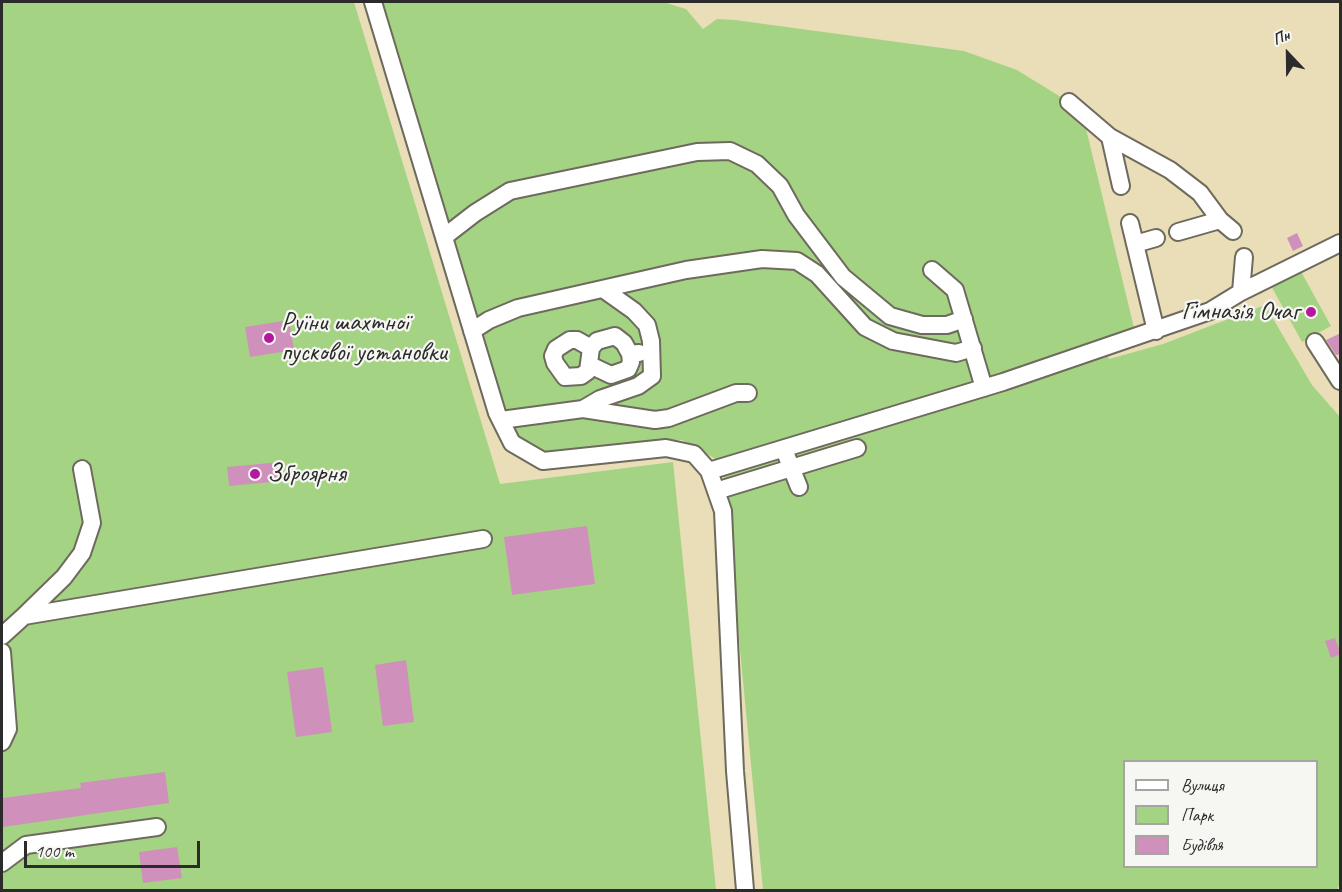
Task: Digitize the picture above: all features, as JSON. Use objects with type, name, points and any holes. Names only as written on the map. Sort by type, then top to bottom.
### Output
[{"type":"lane","points":[[373,2],[472,331],[501,420],[512,443],[543,461],[666,448],[694,454],[709,471],[723,511],[735,771],[746,891]]},
{"type":"lane","points":[[1069,102],[1110,137],[1170,170],[1200,194],[1227,226],[1178,232]]},
{"type":"lane","points":[[1110,137],[1121,186]]},
{"type":"lane","points":[[444,237],[475,213],[510,191],[697,152],[730,151],[758,164],[780,186],[796,216],[843,277],[890,316],[922,325],[947,325],[964,319]]},
{"type":"lane","points":[[1130,223],[1156,331]]},
{"type":"lane","points":[[1135,244],[1156,238]]},
{"type":"lane","points":[[709,471],[984,388],[1156,331],[1210,311],[1241,292],[1341,243]]},
{"type":"lane","points":[[1241,292],[1244,257]]},
{"type":"lane","points":[[472,331],[489,320],[519,308],[686,270],[751,260],[797,261],[817,274],[865,327],[893,341],[956,353],[973,348]]},
{"type":"lane","points":[[932,270],[956,290],[984,388]]},
{"type":"lane","points":[[583,409],[600,399],[638,386],[652,376],[651,351],[646,325],[634,310],[603,289]]},
{"type":"lane","points":[[615,336],[624,343],[630,354],[631,362],[628,369],[620,372],[603,373],[591,357],[597,341],[615,336]]},
{"type":"lane","points":[[1315,342],[1341,381]]},
{"type":"lane","points":[[630,354],[651,351]]},
{"type":"lane","points":[[501,420],[583,409],[655,420],[669,418],[736,393],[748,393]]},
{"type":"lane","points":[[716,491],[857,447]]},
{"type":"lane","points":[[783,448],[800,487]]},
{"type":"lane","points":[[2,636],[64,577],[82,553],[92,523],[82,469]]},
{"type":"lane","points":[[24,616],[483,539]]},
{"type":"lane","points":[[2,652],[8,729],[2,742]]},
{"type":"lane","points":[[2,863],[26,844],[156,827]]},
{"type":"green space","points":[[2,2],[354,2],[500,484],[673,462],[716,890],[2,890]]},
{"type":"green space","points":[[376,2],[663,2],[686,9],[703,29],[717,19],[735,20],[964,51],[1017,70],[1069,102],[1083,116],[1135,332],[1102,344],[1109,359],[1163,344],[1265,305],[1312,385],[1340,417],[1340,883],[1337,890],[763,890],[723,472],[714,458],[682,440],[598,446],[546,455],[521,444],[511,431]]},
{"type":"green space","points":[[1298,266],[1331,326],[1302,342],[1269,282]]},
{"type":"building","points":[[1297,233],[1303,246],[1293,251],[1287,238]]},
{"type":"building","name":"Руїни шахтної пускової установки","points":[[289,320],[294,350],[250,357],[245,327]]},
{"type":"building","points":[[1341,333],[1341,354],[1336,355],[1326,340]]},
{"type":"building","name":"Зброярня","points":[[281,462],[283,481],[229,486],[227,467]]},
{"type":"building","points":[[587,526],[595,584],[512,595],[504,537]]},
{"type":"building","points":[[1335,638],[1341,654],[1331,658],[1325,641]]},
{"type":"building","points":[[406,660],[414,722],[383,726],[375,665]]},
{"type":"building","points":[[323,667],[332,732],[296,737],[287,672]]},
{"type":"building","points":[[165,772],[169,803],[3,827],[2,798],[81,788],[80,783]]},
{"type":"building","points":[[177,847],[182,878],[143,883],[139,852]]},
{"type":"place","name":"Гімназія Очаг","points":[[1311,312]]},
{"type":"place","name":"Руїни шахтної пускової установки","points":[[269,338]]},
{"type":"place","name":"Зброярня","points":[[255,474]]}]
